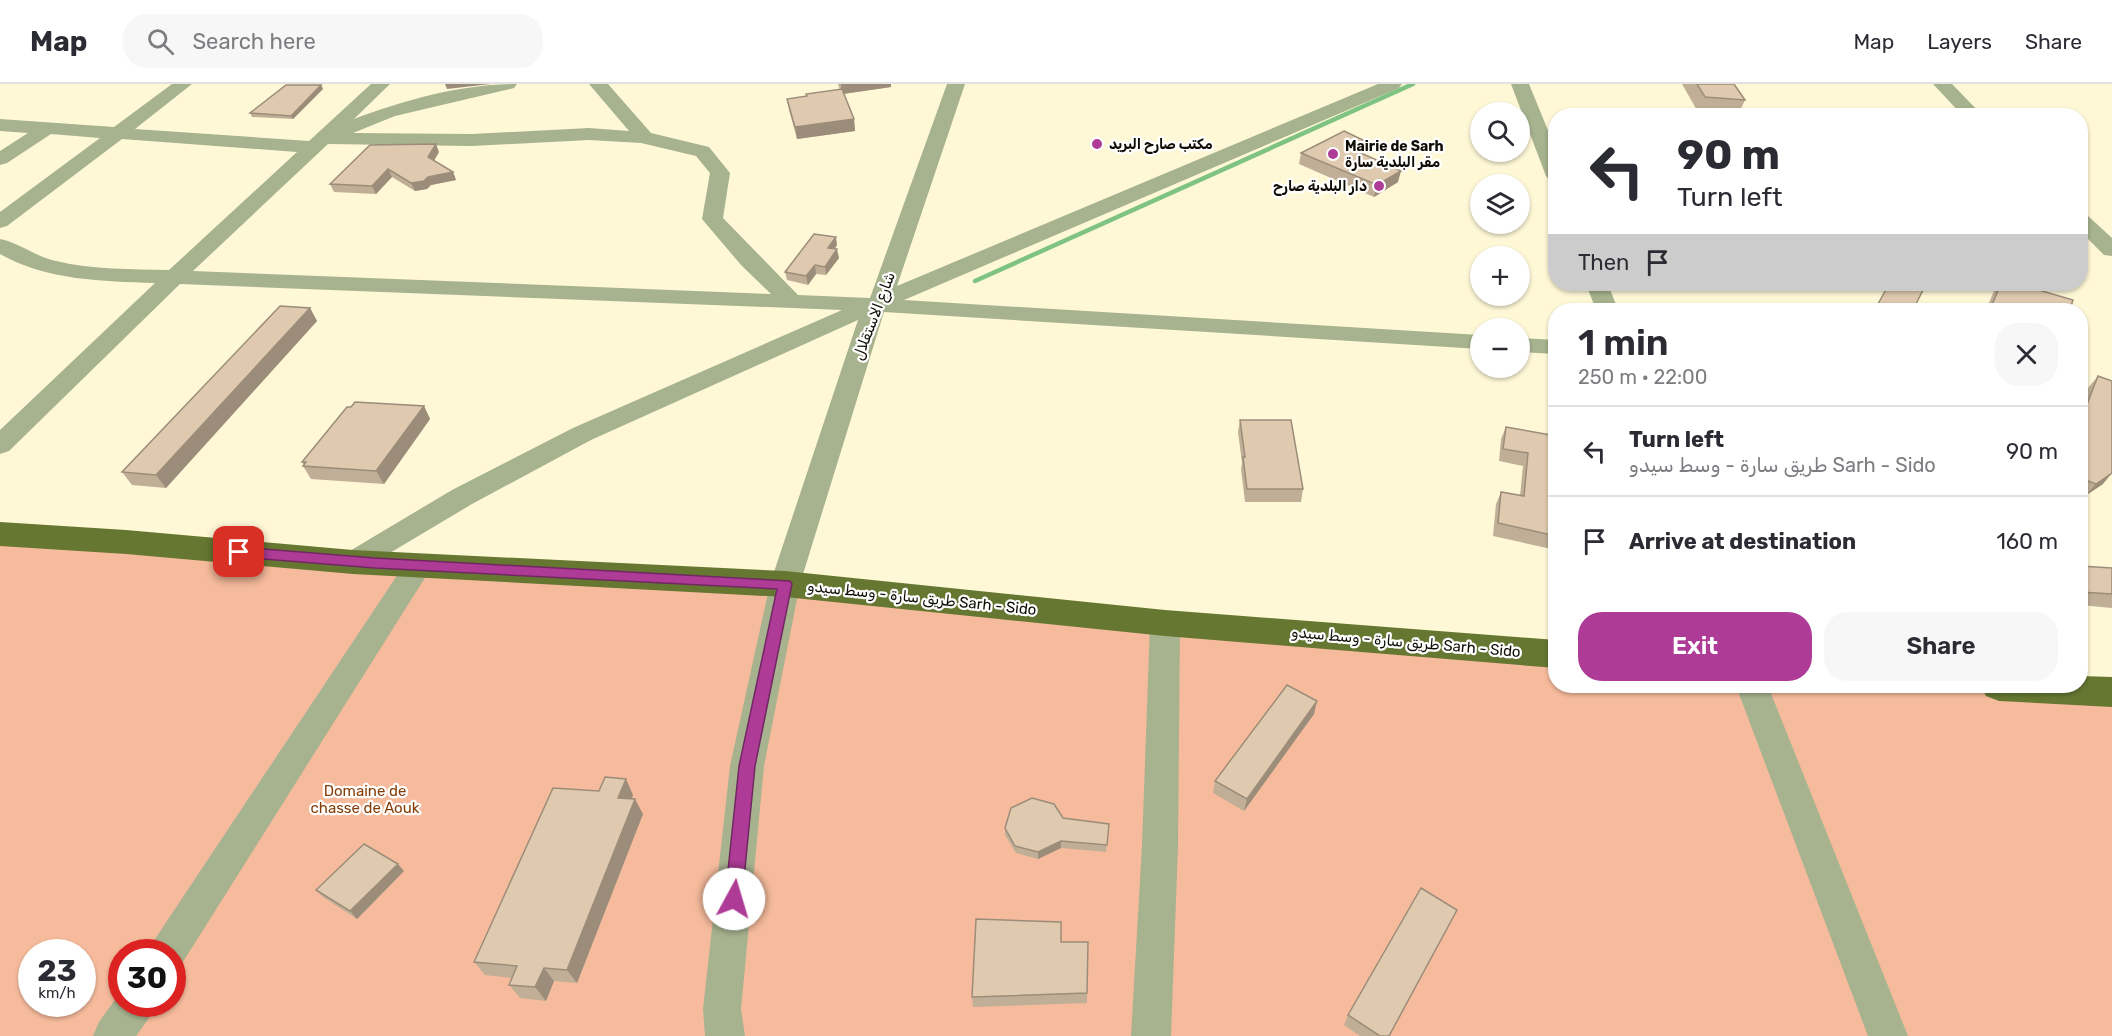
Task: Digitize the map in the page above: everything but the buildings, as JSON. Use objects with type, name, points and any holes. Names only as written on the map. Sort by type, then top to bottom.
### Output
[{"type":"main road","name":"طريق سارة - وسط سيدو Sarh - Sido","points":[[0,534],[126,542],[353,562],[785,584],[1165,623],[1548,653]]},
{"type":"main road","points":[[2088,691],[2112,692]]},
{"type":"street","points":[[0,222],[183,84]]},
{"type":"street","points":[[0,445],[173,278],[381,84]]},
{"type":"street","points":[[317,142],[389,112],[508,84]]},
{"type":"street","points":[[598,84],[613,98],[644,137]]},
{"type":"street","name":"شارع الاستقلال","points":[[725,1036],[722,1009],[747,766],[785,584],[872,314],[884,293],[956,84]]},
{"type":"street","points":[[353,562],[462,496],[582,434],[1393,84]]},
{"type":"street","points":[[1520,84],[1548,156]]},
{"type":"street","points":[[1942,84],[1966,108]]},
{"type":"street","points":[[0,125],[317,142],[472,140],[588,134],[644,137],[660,143],[702,151],[720,173],[712,219],[749,260],[792,302]]},
{"type":"street","points":[[0,159],[48,128]]},
{"type":"street","points":[[2088,227],[2112,250]]},
{"type":"street","points":[[0,245],[37,265],[72,272],[173,278],[877,305],[1470,341]]},
{"type":"street","points":[[1530,346],[1548,347]]},
{"type":"street","points":[[176,939],[418,566]]},
{"type":"street","points":[[1150,1036],[1160,846],[1165,623]]},
{"type":"street","points":[[1755,693],[1888,1036]]},
{"type":"street","points":[[114,1036],[126,1017]]},
{"type":"green space","name":"Domaine de chasse de Aouk","points":[[0,534],[1548,653],[1548,693],[2112,692],[2112,1036],[0,1036]]},
{"type":"waterway","points":[[975,281],[1413,84]]},
{"type":"place","name":"مكتب صارح البريد","points":[[1097,144]]},
{"type":"place","name":"Mairie de Sarh مقر البلدية سارة","points":[[1333,154]]},
{"type":"place","name":"دار البلدية صارح","points":[[1379,186]]},
{"type":"route","points":[[239,552],[353,562],[785,584],[747,766],[734,899]]}]
